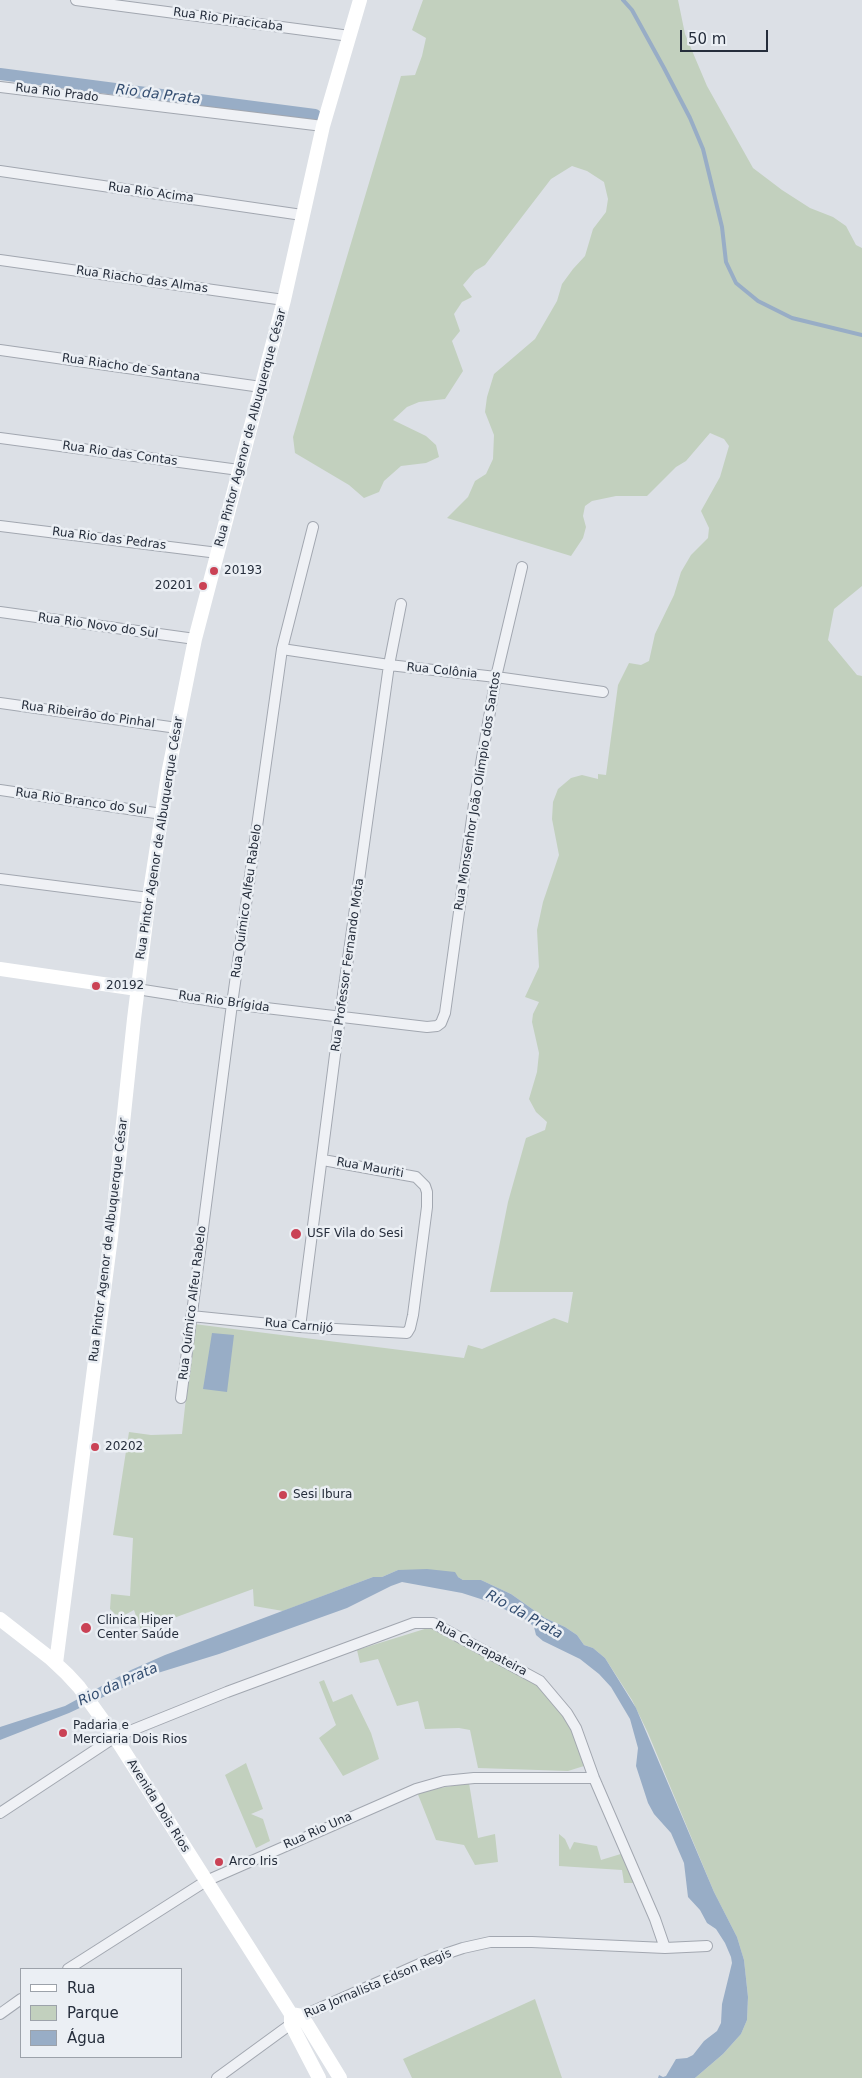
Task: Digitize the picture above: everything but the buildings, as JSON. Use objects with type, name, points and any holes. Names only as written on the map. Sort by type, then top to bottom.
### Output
[{"type":"street","name":"Rua Rio Piracicaba","points":[[76,0],[350,36]]},
{"type":"street","name":"Rua Pintor Agenor de Albuquerque César","points":[[56,1663],[111,1237],[149,898],[177,728],[196,639],[284,300],[323,126],[360,0]]},
{"type":"street","name":"Rua Rio Prado","points":[[0,87],[323,126]]},
{"type":"street","name":"Rua Rio Acima","points":[[0,172],[302,215]]},
{"type":"street","name":"Rua Riacho das Almas","points":[[0,260],[284,300]]},
{"type":"street","name":"Rua Riacho de Santana","points":[[0,350],[262,387]]},
{"type":"street","name":"Rua Rio das Contas","points":[[0,438],[239,470]]},
{"type":"street","name":"Rua Rio das Pedras","points":[[0,526],[218,553]]},
{"type":"street","name":"Rua Químico Alfeu Rabelo","points":[[181,1398],[232,1004],[282,649],[313,527]]},
{"type":"street","name":"Rua Monsenhor João Olímpio dos Santos","points":[[444,1018],[474,804],[496,677],[522,567]]},
{"type":"street","name":"Rua Professor Fernando Mota","points":[[300,1327],[323,1160],[340,1016],[389,666],[401,604]]},
{"type":"street","name":"Rua Rio Novo do Sul","points":[[0,612],[196,639]]},
{"type":"street","name":"Rua Colônia","points":[[282,649],[389,666],[496,677],[603,692]]},
{"type":"street","name":"Rua Ribeirão do Pinhal","points":[[0,703],[177,728]]},
{"type":"street","name":"Rua Rio Branco do Sul","points":[[0,790],[162,814]]},
{"type":"street","points":[[0,878],[149,898]]},
{"type":"street","name":"Rua Rio Brígida","points":[[0,968],[232,1004],[433,1027],[439,1025],[444,1018]]},
{"type":"street","name":"Rua Mauriti","points":[[323,1160],[416,1177],[425,1186],[427,1200],[413,1315],[407,1333]]},
{"type":"street","name":"Rua Carnijó","points":[[191,1316],[300,1327],[407,1333]]},
{"type":"street","name":"Avenida Dois Rios","points":[[0,1619],[56,1663],[84,1693],[115,1737],[295,2018]]},
{"type":"street","name":"Rua Carrapateira","points":[[0,1813],[115,1737],[227,1692],[414,1623],[425,1622],[451,1632],[530,1674],[547,1687],[568,1713],[576,1728],[594,1778],[655,1919],[665,1948]]},
{"type":"street","name":"Rua Rio Una","points":[[70,1968],[206,1881],[387,1800],[416,1789],[444,1781],[474,1778],[594,1778]]},
{"type":"street","name":"Rua Jornalista Edson Regis","points":[[217,2078],[295,2018],[433,1958],[477,1944],[532,1942],[665,1948],[707,1946]]},
{"type":"street","points":[[0,2014],[20,2000]]},
{"type":"street","points":[[295,2018],[319,2078]]},
{"type":"street","points":[[295,2018],[340,2078]]},
{"type":"green space","points":[[423,0],[678,0],[685,34],[707,86],[753,168],[810,208],[833,217],[846,226],[856,245],[862,248],[862,586],[834,609],[828,640],[857,675],[862,676],[862,2078],[695,2078],[723,2054],[741,2034],[747,2020],[748,1997],[744,1960],[737,1937],[714,1892],[648,1733],[632,1700],[605,1658],[593,1648],[584,1645],[577,1635],[565,1627],[545,1618],[511,1594],[481,1580],[463,1580],[458,1577],[398,1570],[382,1577],[373,1577],[283,1611],[254,1606],[253,1589],[141,1630],[134,1610],[119,1618],[110,1609],[111,1594],[130,1596],[133,1538],[113,1535],[129,1432],[151,1435],[182,1434],[194,1324],[464,1358],[468,1345],[482,1349],[554,1318],[568,1323],[573,1292],[490,1292],[508,1202],[526,1138],[545,1130],[547,1122],[536,1112],[529,1099],[537,1072],[539,1053],[532,1022],[533,1014],[539,1002],[525,997],[539,967],[537,930],[543,902],[559,855],[552,819],[553,802],[558,789],[571,778],[582,775],[598,779],[598,774],[606,775],[618,685],[629,663],[641,665],[649,661],[655,634],[674,595],[681,572],[691,555],[708,538],[709,528],[701,511],[720,477],[729,446],[724,439],[710,433],[686,461],[676,467],[647,496],[616,496],[592,501],[585,506],[583,516],[586,527],[583,538],[571,556],[447,518],[468,497],[475,481],[486,474],[493,459],[494,435],[485,412],[487,397],[494,374],[535,339],[557,301],[562,284],[585,256],[593,229],[606,212],[608,199],[604,182],[587,171],[572,166],[551,179],[485,265],[475,271],[463,285],[472,297],[462,302],[454,314],[460,331],[452,341],[463,371],[445,399],[419,402],[407,407],[393,420],[426,436],[436,445],[439,457],[426,463],[401,466],[384,481],[379,492],[364,498],[349,485],[295,453],[293,437],[401,76],[415,75],[422,56],[426,38],[412,30]]},
{"type":"green space","points":[[431,1627],[536,1683],[555,1703],[573,1729],[584,1766],[568,1771],[478,1768],[470,1730],[459,1728],[425,1729],[418,1701],[397,1706],[378,1659],[360,1663],[357,1650]]},
{"type":"green space","points":[[324,1680],[333,1702],[352,1694],[371,1733],[379,1759],[343,1776],[319,1738],[336,1725],[319,1682]]},
{"type":"green space","points":[[246,1763],[263,1809],[251,1814],[263,1819],[270,1841],[256,1848],[225,1775]]},
{"type":"green space","points":[[469,1783],[478,1838],[495,1834],[498,1862],[475,1865],[464,1845],[436,1840],[417,1792]]},
{"type":"green space","points":[[559,1834],[565,1839],[570,1850],[574,1842],[597,1846],[601,1860],[624,1853],[636,1883],[624,1883],[622,1870],[559,1866]]},
{"type":"green space","points":[[535,1999],[562,2078],[412,2078],[403,2059]]},
{"type":"water","points":[[212,1333],[234,1335],[227,1392],[203,1389]]},
{"type":"water","name":"Rio da Prata","points":[[427,1569],[455,1572],[463,1580],[481,1580],[511,1594],[545,1618],[565,1627],[577,1635],[584,1645],[593,1648],[605,1658],[636,1708],[714,1892],[737,1937],[744,1960],[748,1997],[747,2020],[741,2034],[723,2054],[695,2078],[658,2078],[659,2075],[666,2076],[676,2059],[687,2058],[693,2055],[704,2041],[717,2031],[721,2023],[722,2004],[732,1963],[731,1957],[716,1929],[707,1923],[700,1910],[688,1897],[684,1863],[671,1833],[654,1814],[648,1803],[636,1766],[638,1748],[630,1719],[611,1687],[599,1674],[580,1659],[543,1641],[536,1635],[534,1627],[528,1621],[490,1602],[462,1593],[402,1582],[347,1608],[219,1654],[148,1676],[69,1713],[0,1740],[0,1727],[65,1706],[131,1670],[165,1655],[373,1577],[382,1577],[398,1570]]},
{"type":"waterway","points":[[623,0],[632,10],[664,68],[690,118],[703,149],[722,227],[726,262],[736,283],[758,301],[792,318],[862,335]]},
{"type":"waterway","name":"Rio da Prata","points":[[0,74],[315,115]]},
{"type":"place","name":"20193","points":[[214,571]]},
{"type":"place","name":"20201","points":[[203,586]]},
{"type":"place","name":"20192","points":[[96,986]]},
{"type":"place","name":"USF Vila do Sesi","points":[[296,1234]]},
{"type":"place","name":"20202","points":[[95,1447]]},
{"type":"place","name":"Sesi Ibura","points":[[283,1495]]},
{"type":"place","name":"Clinica Hiper Center Saúde","points":[[86,1628]]},
{"type":"place","name":"Padaria e Merciaria Dois Rios","points":[[63,1733]]},
{"type":"place","name":"Arco Iris","points":[[219,1862]]}]
